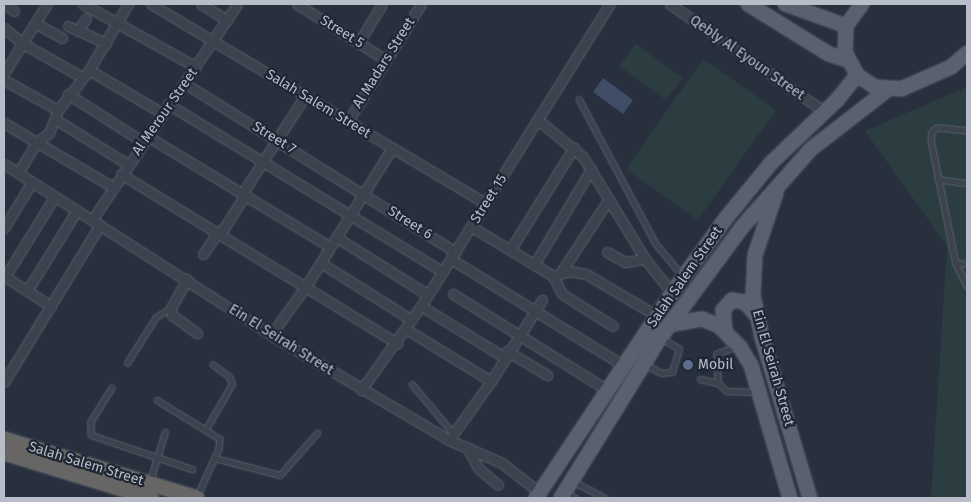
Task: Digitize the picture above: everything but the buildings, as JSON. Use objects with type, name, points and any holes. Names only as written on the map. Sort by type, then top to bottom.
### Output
[{"type":"highway","name":"Salah Salem Street","points":[[4,439],[197,498]]},
{"type":"highway","name":"Salah Salem Street","points":[[4,453],[151,498]]},
{"type":"main road","points":[[748,4],[829,54],[847,60]]},
{"type":"main road","points":[[785,4],[846,26]]},
{"type":"main road","points":[[862,4],[846,26],[844,44],[847,60],[857,75],[868,84],[887,90],[901,89],[951,67],[967,53]]},
{"type":"main road","name":"Salah Salem Street","points":[[538,495],[672,293],[748,190],[825,112],[857,75]]},
{"type":"main road","name":"Salah Salem Street","points":[[569,492],[668,325],[781,180],[831,131],[887,90]]},
{"type":"main road","name":"Ein El Seirah Street","points":[[781,180],[755,255],[756,314],[810,498]]},
{"type":"main road","points":[[725,331],[723,310],[732,300],[745,302],[756,314]]},
{"type":"main road","name":"Ein El Seirah Street","points":[[668,325],[702,319],[725,331],[740,347],[751,366],[790,498]]},
{"type":"street","points":[[4,4],[14,10]]},
{"type":"street","points":[[83,4],[117,20],[196,67]]},
{"type":"street","points":[[18,173],[36,143],[48,133],[68,94],[89,70],[128,4]]},
{"type":"street","name":"Salah Salem Street","points":[[151,4],[486,204]]},
{"type":"street","points":[[201,4],[227,20]]},
{"type":"street","name":"Al Merour Street","points":[[92,220],[162,112],[196,67],[237,4]]},
{"type":"street","name":"Street 5","points":[[297,4],[386,60]]},
{"type":"street","name":"Al Madars Street","points":[[348,122],[421,4]]},
{"type":"street","name":"Street 15","points":[[361,390],[397,343],[454,256],[610,4]]},
{"type":"street","name":"Qebly Al Eyoun Street","points":[[670,4],[825,112]]},
{"type":"street","points":[[4,74],[44,5]]},
{"type":"street","points":[[359,42],[378,5]]},
{"type":"street","points":[[78,31],[86,18]]},
{"type":"street","points":[[35,23],[62,38]]},
{"type":"street","points":[[68,26],[106,43]]},
{"type":"street","points":[[4,28],[22,43],[82,77]]},
{"type":"street","points":[[89,70],[162,112]]},
{"type":"street","points":[[4,80],[129,165]]},
{"type":"street","name":"Street 7","points":[[184,83],[363,194]]},
{"type":"street","points":[[68,94],[244,195],[330,247]]},
{"type":"street","points":[[203,254],[244,195],[305,96]]},
{"type":"street","points":[[168,104],[264,160],[443,272]]},
{"type":"street","points":[[538,120],[574,147],[591,169],[645,259],[672,293]]},
{"type":"street","points":[[4,122],[36,143],[113,187]]},
{"type":"street","points":[[510,250],[574,147]]},
{"type":"street","points":[[271,335],[306,286],[392,148]]},
{"type":"street","name":"Ein El Seirah Street","points":[[5,167],[55,196],[187,279],[271,335],[361,390],[451,436],[467,447],[502,463],[538,495]]},
{"type":"street","points":[[534,265],[591,169]]},
{"type":"street","points":[[121,174],[397,343]]},
{"type":"street","points":[[4,228],[32,182]]},
{"type":"street","name":"Street 6","points":[[363,194],[535,311],[624,366]]},
{"type":"street","points":[[51,306],[4,276],[55,196]]},
{"type":"street","points":[[608,199],[557,274],[562,294],[613,326]]},
{"type":"street","points":[[27,291],[77,210]]},
{"type":"street","points":[[4,382],[100,225]]},
{"type":"street","points":[[472,227],[534,265],[557,274],[586,274],[657,316]]},
{"type":"street","points":[[336,238],[428,295]]},
{"type":"street","points":[[607,252],[625,262],[645,259]]},
{"type":"street","points":[[321,262],[412,320]]},
{"type":"street","points":[[187,279],[171,308],[176,320],[198,333]]},
{"type":"street","points":[[453,294],[607,390]]},
{"type":"street","points":[[451,436],[491,381],[506,354],[542,300]]},
{"type":"street","points":[[421,306],[547,375]]},
{"type":"street","points":[[406,329],[491,381]]},
{"type":"street","points":[[467,447],[478,468],[498,485]]},
{"type":"lane","points":[[579,99],[656,244],[684,276]]},
{"type":"lane","points":[[967,131],[942,128],[932,132],[937,179],[956,264],[967,286]]},
{"type":"lane","points":[[937,179],[967,183]]},
{"type":"lane","points":[[956,264],[967,263]]},
{"type":"lane","points":[[127,363],[156,317],[171,308]]},
{"type":"lane","points":[[660,338],[675,343],[679,349],[672,372]]},
{"type":"lane","points":[[718,383],[717,354],[740,347]]},
{"type":"lane","points":[[644,363],[661,373],[672,372],[678,374]]},
{"type":"lane","points":[[206,429],[232,384],[229,377],[213,365]]},
{"type":"lane","points":[[700,379],[718,383],[727,391],[759,392]]},
{"type":"lane","points":[[412,384],[451,436]]},
{"type":"lane","points":[[112,388],[91,422],[91,435],[192,469]]},
{"type":"lane","points":[[157,400],[220,439],[215,458],[197,498]]},
{"type":"lane","points":[[150,484],[165,432]]},
{"type":"lane","points":[[215,458],[280,476],[317,433]]},
{"type":"lane","points":[[569,492],[605,498]]},
{"type":"shaded area","points":[[636,44],[683,78],[666,100],[619,66]]},
{"type":"shaded area","points":[[703,59],[776,110],[698,220],[626,169]]},
{"type":"shaded area","points":[[967,87],[967,498],[931,498],[947,246],[865,131]]},
{"type":"water","points":[[603,78],[633,100],[623,114],[593,92]]},
{"type":"place","name":"Mobil","points":[[688,365]]}]
